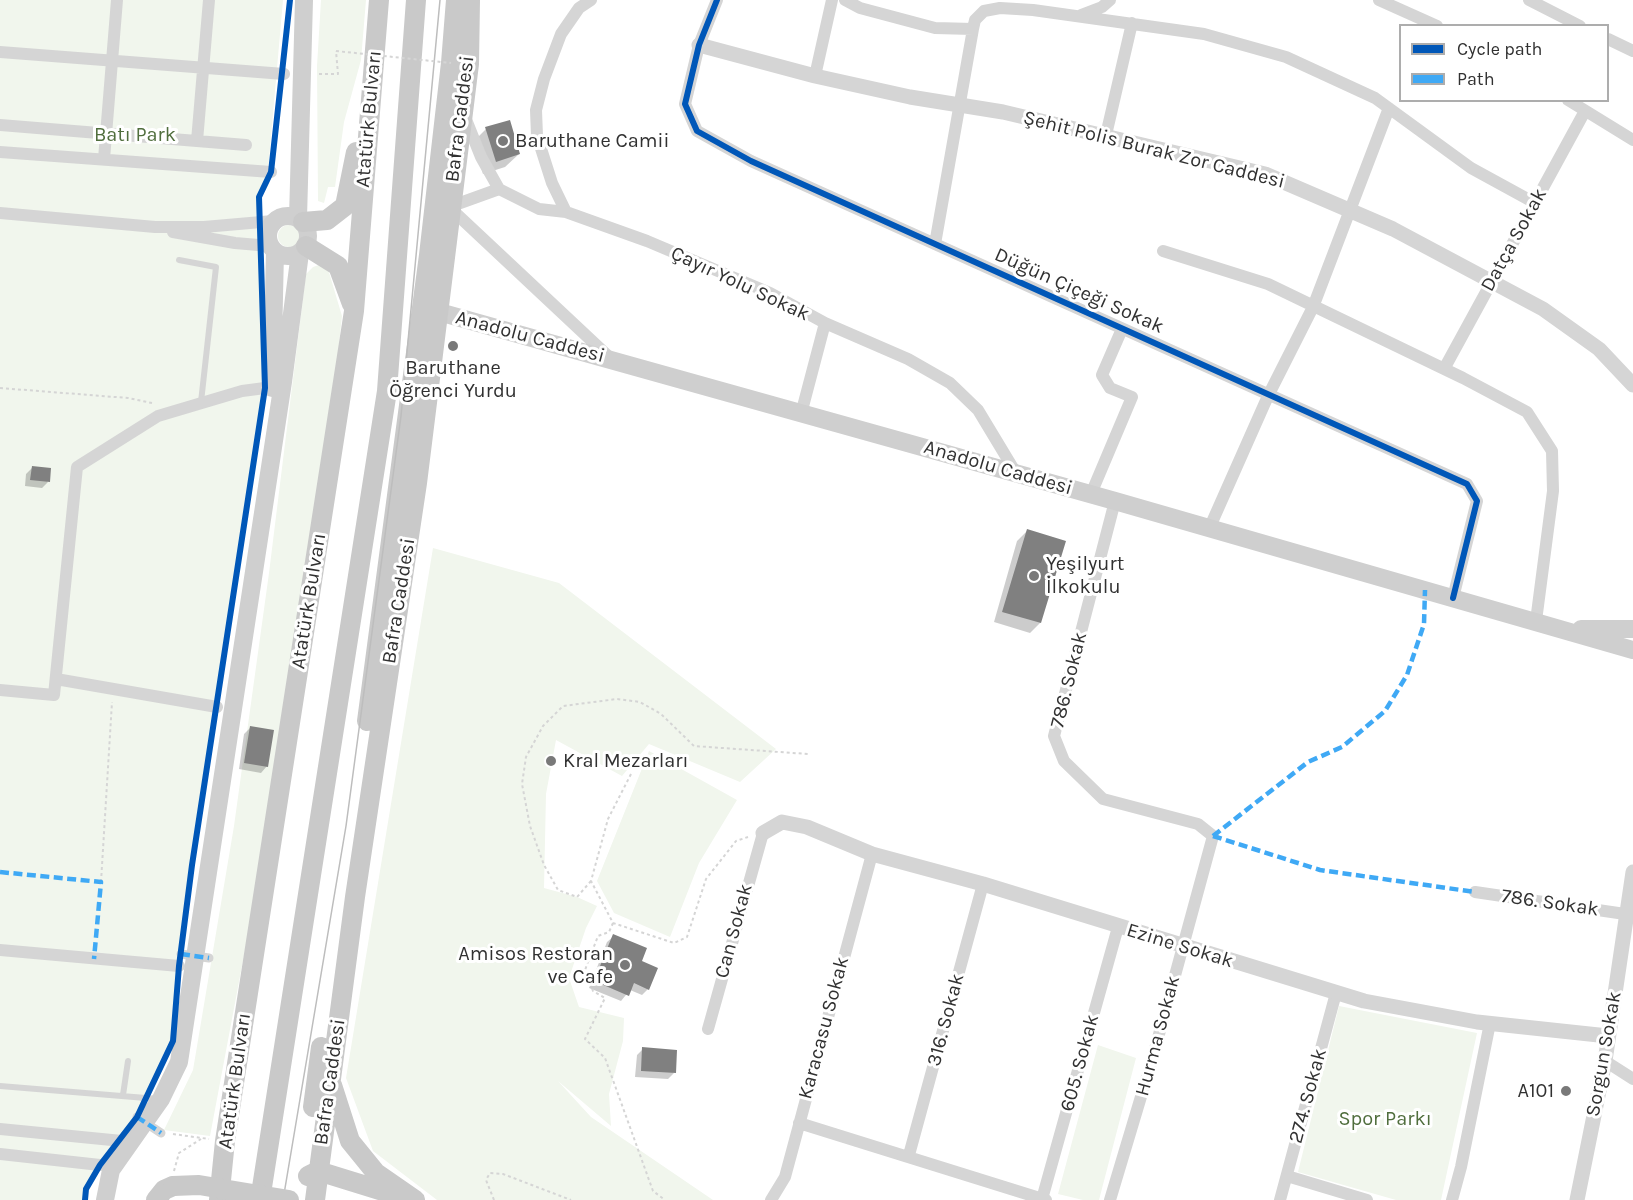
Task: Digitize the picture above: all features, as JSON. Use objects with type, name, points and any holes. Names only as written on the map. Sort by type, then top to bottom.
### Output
[{"type":"main road","points":[[105,1200],[111,1170],[132,1142],[142,1120],[161,1099],[179,1062],[191,958],[307,229],[301,220],[303,0]]},
{"type":"main road","name":"Atatürk Bulvarı","points":[[219,1200],[225,1141],[354,311],[379,0]]},
{"type":"main road","name":"Atatürk Bulvarı","points":[[260,1200],[387,391],[416,0]]},
{"type":"main road","name":"Bafra Caddesi","points":[[315,1200],[312,1174],[316,1078],[428,267],[456,0]]},
{"type":"main road","name":"Bafra Caddesi","points":[[304,1200],[312,1174],[330,1079],[358,873],[417,483],[439,312],[449,207],[469,64],[470,0]]},
{"type":"main road","points":[[271,455],[272,249],[267,233],[273,221],[285,215],[301,220],[327,220],[345,206],[372,76]]},
{"type":"main road","points":[[272,249],[287,256],[303,249],[338,266],[354,311]]},
{"type":"main road","name":"Anadolu Caddesi","points":[[439,312],[1091,494],[1633,650]]},
{"type":"main road","points":[[1555,628],[1633,629]]},
{"type":"main road","points":[[330,1079],[350,1141],[376,1173],[415,1200]]},
{"type":"main road","points":[[312,1174],[410,1200]]},
{"type":"main road","points":[[156,1200],[164,1190],[173,1186],[199,1185],[289,1200]]},
{"type":"street","points":[[104,159],[117,0]]},
{"type":"street","points":[[197,141],[209,0]]},
{"type":"street","points":[[566,212],[552,183],[537,136],[536,110],[544,79],[561,34],[579,4],[591,0]]},
{"type":"street","name":"Düğün Çiçeği Sokak","points":[[717,0],[699,45],[685,104],[697,131],[751,161],[1467,484],[1477,501],[1453,598]]},
{"type":"street","points":[[814,76],[832,0]]},
{"type":"street","points":[[848,0],[860,8],[935,28],[973,29]]},
{"type":"street","points":[[1080,16],[1102,7],[1110,0]]},
{"type":"street","points":[[1379,0],[1433,24]]},
{"type":"street","points":[[1529,0],[1576,24]]},
{"type":"street","points":[[935,244],[975,20],[984,11],[1000,8],[1080,16],[1204,34],[1286,57],[1355,88],[1389,108],[1471,168],[1535,203]]},
{"type":"street","points":[[1106,135],[1132,23]]},
{"type":"street","points":[[1609,39],[1633,51]]},
{"type":"street","name":"Şehit Polis Burak Zor Caddesi","points":[[699,45],[814,76],[1106,135],[1265,174],[1393,229],[1543,309],[1599,349],[1633,385]]},
{"type":"street","points":[[0,52],[284,74]]},
{"type":"street","points":[[1571,102],[1633,140]]},
{"type":"street","points":[[1209,529],[1268,396],[1313,307],[1389,108]]},
{"type":"street","name":"Datça Sokak","points":[[1444,369],[1585,111]]},
{"type":"street","points":[[463,113],[481,157],[499,189],[449,207],[612,360]]},
{"type":"street","points":[[0,125],[246,145]]},
{"type":"street","points":[[0,152],[270,172]]},
{"type":"street","name":"Çayır Yolu Sokak","points":[[499,189],[539,209],[566,212],[647,241],[770,292],[825,323],[908,359],[950,383],[978,410],[1016,473]]},
{"type":"street","points":[[0,213],[155,226],[204,227],[273,221]]},
{"type":"street","points":[[155,226],[224,242],[272,249]]},
{"type":"street","points":[[1163,251],[1268,284],[1527,412],[1552,451],[1553,491],[1536,621]]},
{"type":"street","points":[[801,414],[825,323]]},
{"type":"street","points":[[1091,494],[1132,397],[1110,388],[1102,375],[1122,329]]},
{"type":"street","points":[[0,690],[54,695],[77,466],[158,416],[201,402],[265,387]]},
{"type":"street","name":"786. Sokak","points":[[1115,501],[1054,736],[1064,761],[1103,799],[1198,824],[1213,836]]},
{"type":"street","points":[[56,679],[217,707]]},
{"type":"street","name":"Ezine Sokak","points":[[763,833],[782,822],[807,827],[872,854],[982,884],[1181,947],[1364,1001],[1490,1023],[1608,1036]]},
{"type":"street","name":"Can Sokak","points":[[708,1029],[763,833]]},
{"type":"street","name":"Hurma Sokak","points":[[1110,1200],[1152,1060],[1213,836]]},
{"type":"street","name":"Karacasu Sokak","points":[[771,1200],[784,1177],[872,854]]},
{"type":"street","name":"Sorgun Sokak","points":[[1577,1200],[1605,1061],[1633,872]]},
{"type":"street","name":"316. Sokak","points":[[909,1155],[982,884]]},
{"type":"street","name":"786. Sokak","points":[[1475,892],[1629,910]]},
{"type":"street","name":"605. Sokak","points":[[1044,1199],[1118,927]]},
{"type":"street","points":[[0,950],[191,958]]},
{"type":"street","name":"274. Sokak","points":[[1280,1200],[1336,993]]},
{"type":"street","points":[[1452,1200],[1461,1167],[1490,1023]]},
{"type":"street","points":[[1605,1061],[1633,1079]]},
{"type":"street","points":[[142,1120],[161,1133]]},
{"type":"street","points":[[799,1123],[909,1155],[1044,1199]]},
{"type":"street","points":[[0,1129],[132,1142]]},
{"type":"street","points":[[0,1154],[100,1165]]},
{"type":"street","points":[[1287,1176],[1367,1200]]},
{"type":"lane","points":[[179,260],[216,267],[201,402]]},
{"type":"lane","points":[[123,1095],[128,1061]]},
{"type":"lane","points":[[0,1086],[161,1099]]},
{"type":"path","points":[[337,69],[336,51],[451,63]]},
{"type":"path","points":[[0,388],[128,398],[160,405]]},
{"type":"path","points":[[101,882],[112,690]]},
{"type":"path","points":[[631,774],[608,819],[591,881],[577,897],[558,890],[544,865],[530,826],[522,784],[526,757],[543,726],[563,706],[616,699],[640,702],[661,714],[693,746],[808,754]]},
{"type":"path","points":[[591,881],[613,923],[674,944],[687,937],[706,879],[736,841],[763,833]]},
{"type":"path","points":[[613,923],[609,932],[598,936],[585,970],[592,991],[605,998],[585,1039],[605,1058],[653,1191],[665,1200]]},
{"type":"path","points":[[161,1133],[225,1141]]},
{"type":"path","points":[[173,1186],[174,1163],[178,1153],[203,1138]]},
{"type":"path","points":[[494,1200],[486,1180],[490,1173],[503,1174],[571,1200]]},
{"type":"green space","name":"Batı Park","points":[[0,0],[283,0],[267,182],[259,197],[265,388],[192,865],[173,1041],[137,1117],[100,1165],[86,1189],[85,1200],[0,1200]]},
{"type":"green space","points":[[321,0],[366,0],[361,60],[344,122],[335,187],[328,187],[324,203],[318,201],[317,66]]},
{"type":"green space","points":[[289,225],[297,228],[300,236],[297,244],[289,247],[281,244],[278,236],[281,228]]},
{"type":"green space","points":[[322,264],[328,269],[342,316],[313,588],[210,1136],[164,1130],[193,1070],[234,826],[269,573],[306,274],[313,267]]},
{"type":"green space","points":[[433,548],[559,583],[776,749],[740,782],[649,744],[622,776],[556,740],[546,794],[544,888],[577,897],[597,906],[586,928],[569,978],[579,1007],[624,1018],[623,1041],[609,1094],[611,1126],[558,1081],[591,1117],[713,1200],[437,1200],[373,1151],[346,1078]]},
{"type":"green space","points":[[649,751],[737,800],[699,863],[670,937],[614,913],[597,881]]},
{"type":"green space","name":"Spor Parkı","points":[[1339,1006],[1477,1033],[1441,1200],[1396,1200],[1298,1172]]},
{"type":"green space","points":[[1098,1045],[1136,1058],[1099,1200],[1083,1200],[1058,1194]]},
{"type":"building","name":"Baruthane Camii","points":[[510,120],[520,154],[496,162],[485,127]]},
{"type":"building","points":[[32,466],[51,468],[50,482],[30,480]]},
{"type":"building","name":"Yeşilyurt İlkokulu","points":[[1027,529],[1066,541],[1041,623],[1002,612]]},
{"type":"building","points":[[250,726],[274,730],[268,767],[244,763]]},
{"type":"building","name":"Amisos Restoran ve Cafe","points":[[613,934],[647,948],[642,961],[658,968],[649,990],[634,983],[629,996],[594,981]]},
{"type":"building","points":[[642,1047],[677,1050],[676,1073],[641,1071]]},
{"type":"tram line","points":[[283,1200],[346,826],[401,416],[440,0]]},
{"type":"marked path","points":[[1213,836],[1308,762],[1342,747],[1385,711],[1407,675],[1424,624],[1425,590]]},
{"type":"marked path","points":[[1213,836],[1320,870],[1475,892]]},
{"type":"marked path","points":[[0,872],[101,882],[94,959]]},
{"type":"marked path","points":[[181,954],[209,958]]},
{"type":"marked path","points":[[137,1117],[161,1133]]},
{"type":"cycle path","points":[[85,1200],[86,1189],[100,1165],[137,1117],[173,1041],[179,966],[192,865],[265,388],[259,197],[271,172],[290,0]]},
{"type":"cycle path","points":[[717,0],[699,45],[685,104],[697,131],[751,161],[1467,484],[1477,501],[1453,598]]},
{"type":"place","name":"Baruthane Camii","points":[[503,141]]},
{"type":"place","name":"Baruthane Öğrenci Yurdu","points":[[453,346]]},
{"type":"place","name":"Yeşilyurt İlkokulu","points":[[1034,576]]},
{"type":"place","name":"Kral Mezarları","points":[[551,761]]},
{"type":"place","name":"Amisos Restoran ve Cafe","points":[[625,965]]},
{"type":"place","name":"A101","points":[[1566,1091]]}]
